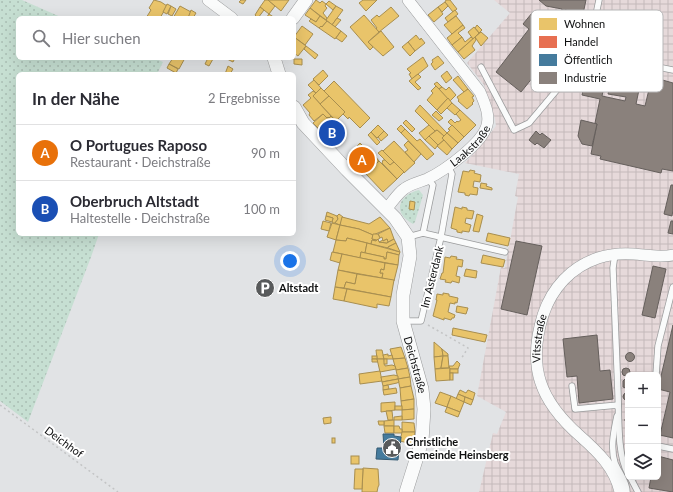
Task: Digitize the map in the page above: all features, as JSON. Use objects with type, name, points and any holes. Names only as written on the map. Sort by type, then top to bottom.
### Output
[{"type":"street","points":[[208,0],[229,16]]},
{"type":"street","points":[[294,16],[306,0]]},
{"type":"street","name":"Laakstraße","points":[[386,209],[404,188],[428,178],[448,166],[474,145],[483,136],[488,124],[486,109],[480,92],[408,0]]},
{"type":"street","points":[[275,60],[279,72]]},
{"type":"street","name":"Deichstraße","points":[[296,111],[303,123],[318,140],[395,218],[408,237],[410,256],[403,295],[403,321],[422,389],[424,409],[422,441],[406,492]]},
{"type":"street","name":"Vitsstraße","points":[[620,492],[613,472],[604,459],[566,423],[546,396],[536,370],[535,355],[539,326],[544,310],[559,284],[570,272],[583,264],[598,258],[615,254],[665,257],[673,255]]},
{"type":"lane","points":[[597,10],[599,0]]},
{"type":"lane","points":[[481,67],[514,130],[529,123],[555,92]]},
{"type":"lane","points":[[663,68],[673,70]]},
{"type":"lane","name":"Im Asterdank","points":[[403,321],[421,321],[441,237],[452,174],[448,166]]},
{"type":"lane","points":[[408,237],[422,233],[433,185],[428,178]]},
{"type":"lane","name":"Im Asterdank","points":[[422,233],[505,252]]},
{"type":"lane","points":[[615,254],[613,268],[618,405],[621,454],[625,469]]},
{"type":"lane","points":[[656,372],[658,346],[673,287]]},
{"type":"lane","points":[[572,386],[575,409],[618,405]]},
{"type":"lane","points":[[618,405],[612,443],[615,462],[627,486],[627,492]]},
{"type":"lane","points":[[661,447],[673,449]]},
{"type":"lane","points":[[632,480],[638,492]]},
{"type":"path","points":[[421,321],[468,348],[461,359]]},
{"type":"path","name":"Deichhof","points":[[0,405],[118,492]]},
{"type":"shaded area","points":[[494,0],[673,0],[673,492],[479,492],[493,433],[497,434],[506,412],[477,396],[501,267],[505,268],[518,197],[515,196],[519,174],[465,163],[496,126],[484,85],[467,63],[510,13]]},
{"type":"green space","points":[[0,0],[22,0],[58,16],[16,16],[16,60],[158,60],[163,62],[158,72],[16,72],[16,236],[98,236],[28,422],[0,401]]},
{"type":"green space","points":[[419,190],[423,195],[415,222],[413,224],[406,220],[402,215],[400,205],[406,196]]},
{"type":"building: Wohnen","points":[[154,0],[167,6],[161,16],[147,16],[151,10],[149,8]]},
{"type":"building: Wohnen","points":[[241,0],[246,0],[243,4],[239,2]]},
{"type":"building: Wohnen","points":[[265,0],[268,0],[275,6],[269,14],[260,7]]},
{"type":"building: Wohnen","points":[[268,0],[289,0],[281,11]]},
{"type":"building: Wohnen","points":[[316,0],[320,3],[322,1],[326,4],[325,6],[327,8],[323,13],[327,18],[326,20],[310,8]]},
{"type":"building: Wohnen","points":[[363,0],[377,0],[366,11],[359,3]]},
{"type":"building: Wohnen","points":[[446,0],[450,0],[457,9],[453,12],[445,2]]},
{"type":"building: Wohnen","points":[[329,1],[336,6],[333,10],[326,4]]},
{"type":"building: Wohnen","points":[[445,2],[448,6],[442,12],[438,7]]},
{"type":"building: Wohnen","points":[[167,4],[171,6],[167,14],[163,12]]},
{"type":"building: Wohnen","points":[[171,6],[176,9],[172,16],[168,14]]},
{"type":"building: Wohnen","points":[[180,6],[191,12],[189,16],[174,16]]},
{"type":"building: Wohnen","points":[[336,6],[343,10],[332,25],[326,20]]},
{"type":"building: Wohnen","points":[[260,7],[264,10],[260,16],[255,15]]},
{"type":"building: Wohnen","points":[[391,7],[399,16],[379,32],[371,20],[377,15],[379,17]]},
{"type":"building: Wohnen","points":[[438,7],[443,14],[434,22],[428,15]]},
{"type":"building: Wohnen","points":[[310,8],[320,16],[316,22],[305,15]]},
{"type":"building: Wohnen","points":[[191,10],[196,13],[194,16],[189,16]]},
{"type":"building: Wohnen","points":[[455,10],[458,14],[448,22],[445,18]]},
{"type":"building: Wohnen","points":[[364,15],[379,32],[368,42],[373,47],[370,50],[350,27]]},
{"type":"building: Wohnen","points":[[320,16],[327,21],[322,27],[321,26],[319,28],[309,21],[311,19],[316,22]]},
{"type":"building: Wohnen","points":[[456,16],[463,25],[452,34],[444,25]]},
{"type":"building: Wohnen","points":[[337,18],[341,20],[335,27],[332,25]]},
{"type":"building: Wohnen","points":[[327,21],[341,31],[335,39],[319,28],[321,26],[322,27]]},
{"type":"building: Wohnen","points":[[463,25],[465,28],[458,33],[462,37],[452,45],[447,38]]},
{"type":"building: Wohnen","points":[[477,25],[482,30],[479,33],[475,28]]},
{"type":"building: Wohnen","points":[[302,26],[313,34],[305,45],[296,38],[296,34]]},
{"type":"building: Wohnen","points":[[474,27],[479,33],[473,39],[468,32]]},
{"type":"building: Wohnen","points":[[341,31],[347,36],[342,42],[336,38]]},
{"type":"building: Wohnen","points":[[381,31],[394,47],[383,56],[368,42]]},
{"type":"building: Wohnen","points":[[481,32],[488,38],[481,46],[475,37]]},
{"type":"building: Wohnen","points":[[416,35],[425,43],[415,51],[408,42]]},
{"type":"building: Wohnen","points":[[462,37],[465,42],[471,37],[473,39],[458,52],[452,45]]},
{"type":"building: Wohnen","points":[[475,37],[476,40],[472,46],[475,50],[464,59],[458,52]]},
{"type":"building: Wohnen","points":[[296,38],[306,46],[298,56],[296,54]]},
{"type":"building: Wohnen","points":[[408,42],[415,51],[410,56],[402,47]]},
{"type":"building: Wohnen","points":[[306,46],[318,55],[315,59],[304,49]]},
{"type":"building: Wohnen","points":[[438,56],[444,63],[435,70],[431,64],[433,62],[432,60]]},
{"type":"building: Wohnen","points":[[423,57],[428,66],[412,79],[409,74],[411,73],[407,69]]},
{"type":"building: Wohnen","points":[[302,59],[302,65],[294,64],[294,60]]},
{"type":"building: Wohnen","points":[[172,60],[184,60],[179,69],[169,64]]},
{"type":"building: Wohnen","points":[[207,60],[212,60],[209,66],[205,64]]},
{"type":"building: Wohnen","points":[[169,64],[178,69],[176,72],[174,72],[167,68]]},
{"type":"building: Wohnen","points":[[228,66],[233,69],[231,72],[226,72]]},
{"type":"building: Wohnen","points":[[323,70],[328,76],[319,85],[313,79]]},
{"type":"building: Wohnen","points":[[447,71],[452,78],[446,83],[441,76]]},
{"type":"building: Wohnen","points":[[418,74],[421,77],[415,82],[421,88],[418,90],[409,81]]},
{"type":"building: Wohnen","points":[[458,76],[468,89],[464,92],[453,80]]},
{"type":"building: Wohnen","points":[[314,80],[321,88],[316,93],[308,85]]},
{"type":"building: Wohnen","points":[[334,81],[370,118],[360,128],[349,117],[348,119],[343,114],[345,112],[324,91]]},
{"type":"building: Wohnen","points":[[437,82],[442,87],[439,89],[434,84]]},
{"type":"building: Wohnen","points":[[436,86],[448,98],[437,110],[427,100],[433,93],[431,91]]},
{"type":"building: Wohnen","points":[[442,87],[446,90],[449,87],[456,95],[450,101],[439,89]]},
{"type":"building: Wohnen","points":[[321,88],[329,96],[320,104],[313,96]]},
{"type":"building: Wohnen","points":[[468,89],[474,96],[472,97],[474,101],[472,103],[473,104],[467,109],[458,101],[459,100],[457,97]]},
{"type":"building: Wohnen","points":[[313,91],[316,93],[313,96],[331,116],[329,118],[323,114],[314,121],[309,115],[310,113],[303,105],[311,98],[308,95]]},
{"type":"building: Wohnen","points":[[329,96],[345,112],[336,121],[320,104]]},
{"type":"building: Wohnen","points":[[448,98],[452,103],[441,114],[437,110]]},
{"type":"building: Wohnen","points":[[452,103],[460,110],[455,115],[447,108]]},
{"type":"building: Wohnen","points":[[420,105],[447,133],[444,136],[437,130],[435,131],[415,111]]},
{"type":"building: Wohnen","points":[[460,110],[476,125],[464,137],[448,122],[451,119],[455,123],[461,120],[456,114]]},
{"type":"building: Wohnen","points":[[436,111],[443,118],[439,121],[432,115]]},
{"type":"building: Wohnen","points":[[323,114],[327,118],[331,116],[336,121],[323,133],[313,123]]},
{"type":"building: Wohnen","points":[[406,120],[415,129],[412,132],[403,123]]},
{"type":"building: Wohnen","points":[[378,125],[384,131],[377,138],[371,132]]},
{"type":"building: Wohnen","points":[[401,125],[405,129],[401,133],[397,129]]},
{"type":"building: Wohnen","points":[[429,125],[435,131],[425,140],[419,133]]},
{"type":"building: Wohnen","points":[[452,125],[464,137],[458,143],[447,133],[450,130],[448,129]]},
{"type":"building: Wohnen","points":[[405,129],[417,141],[420,139],[434,154],[427,160],[401,133]]},
{"type":"building: Wohnen","points":[[437,130],[444,136],[442,138],[444,140],[438,145],[429,136]]},
{"type":"building: Wohnen","points":[[384,131],[388,135],[381,141],[378,137]]},
{"type":"building: Wohnen","points":[[371,132],[380,142],[377,145],[368,135]]},
{"type":"building: Wohnen","points":[[447,133],[458,143],[452,149],[442,138]]},
{"type":"building: Wohnen","points":[[429,136],[438,145],[435,149],[425,140]]},
{"type":"building: Wohnen","points":[[444,140],[452,149],[447,155],[437,146]]},
{"type":"building: Wohnen","points":[[394,141],[415,163],[404,173],[383,151]]},
{"type":"building: Wohnen","points":[[408,141],[421,154],[414,162],[405,152],[408,150],[404,145]]},
{"type":"building: Wohnen","points":[[360,143],[379,161],[375,165],[357,146]]},
{"type":"building: Wohnen","points":[[382,150],[394,162],[390,165],[378,153]]},
{"type":"building: Wohnen","points":[[383,160],[390,165],[394,162],[404,172],[397,179],[382,163]]},
{"type":"building: Wohnen","points":[[379,161],[397,179],[383,192],[366,174]]},
{"type":"building: Wohnen","points":[[470,170],[481,175],[480,182],[474,181],[473,187],[478,188],[477,195],[470,194],[469,196],[465,195],[465,193],[458,192],[463,171],[469,172]]},
{"type":"building: Wohnen","points":[[481,183],[487,184],[486,186],[492,188],[492,190],[480,188]]},
{"type":"building: Wohnen","points":[[410,201],[415,202],[414,210],[409,209]]},
{"type":"building: Wohnen","points":[[455,207],[462,209],[462,207],[467,208],[467,210],[474,211],[472,219],[466,218],[465,223],[471,225],[469,232],[457,232],[457,230],[451,228]]},
{"type":"building: Wohnen","points":[[327,212],[337,216],[338,219],[335,223],[332,223],[333,218],[326,216]]},
{"type":"building: Wohnen","points":[[339,214],[343,217],[340,225],[335,223]]},
{"type":"building: Wohnen","points":[[477,214],[483,216],[479,232],[473,231]]},
{"type":"building: Wohnen","points":[[326,216],[333,218],[332,222],[325,220]]},
{"type":"building: Wohnen","points":[[342,217],[369,224],[380,217],[390,228],[373,235],[359,229],[340,225]]},
{"type":"building: Wohnen","points":[[323,221],[331,223],[329,231],[321,229]]},
{"type":"building: Wohnen","points":[[332,223],[340,225],[336,240],[327,237]]},
{"type":"building: Wohnen","points":[[340,225],[359,229],[373,235],[372,239],[377,240],[372,240],[371,244],[347,238],[346,241],[336,240]]},
{"type":"building: Wohnen","points":[[390,228],[394,239],[388,242],[387,239],[383,241],[382,237],[380,238],[378,234]]},
{"type":"building: Wohnen","points":[[488,233],[510,238],[508,246],[486,241]]},
{"type":"building: Wohnen","points":[[373,234],[378,234],[380,238],[377,240],[372,239]]},
{"type":"building: Wohnen","points":[[347,238],[367,243],[365,253],[361,252],[360,258],[333,252],[336,240],[346,241]]},
{"type":"building: Wohnen","points":[[378,239],[379,242],[387,243],[394,239],[396,243],[388,248],[371,244],[372,240],[376,241]]},
{"type":"building: Wohnen","points":[[387,239],[387,243],[379,242],[383,241]]},
{"type":"building: Wohnen","points":[[367,243],[400,252],[399,255],[387,252],[386,259],[384,259],[384,257],[365,253]]},
{"type":"building: Wohnen","points":[[396,243],[400,252],[388,248]]},
{"type":"building: Wohnen","points":[[332,252],[342,254],[340,263],[330,260]]},
{"type":"building: Wohnen","points":[[361,252],[384,257],[384,259],[386,259],[387,252],[399,255],[398,265],[360,258]]},
{"type":"building: Wohnen","points":[[342,254],[385,263],[384,270],[381,269],[380,273],[383,273],[382,278],[338,270]]},
{"type":"building: Wohnen","points":[[483,255],[505,260],[503,267],[481,263]]},
{"type":"building: Wohnen","points":[[451,256],[457,257],[456,259],[463,260],[462,267],[458,266],[456,276],[460,277],[459,283],[452,281],[451,283],[445,282],[446,280],[440,279],[443,273],[445,257],[450,258]]},
{"type":"building: Wohnen","points":[[385,263],[398,265],[394,281],[382,278],[383,273],[380,273],[381,269],[384,270]]},
{"type":"building: Wohnen","points":[[466,269],[477,271],[476,278],[464,276]]},
{"type":"building: Wohnen","points":[[338,270],[357,274],[355,284],[346,282],[344,288],[335,287]]},
{"type":"building: Wohnen","points":[[357,274],[394,280],[391,297],[344,288],[346,282],[355,284]]},
{"type":"building: Wohnen","points":[[335,287],[347,289],[344,301],[333,299]]},
{"type":"building: Wohnen","points":[[347,289],[391,297],[389,306],[377,304],[377,308],[344,301]]},
{"type":"building: Wohnen","points":[[443,293],[458,298],[457,303],[450,303],[448,312],[455,315],[451,320],[444,318],[444,320],[433,316],[437,294],[443,295]]},
{"type":"building: Wohnen","points":[[457,306],[468,308],[466,314],[456,312]]},
{"type":"building: Wohnen","points":[[453,328],[487,335],[485,342],[452,335]]},
{"type":"building: Wohnen","points":[[434,342],[442,349],[443,356],[434,357]]},
{"type":"building: Wohnen","points":[[401,347],[405,358],[393,359],[390,349]]},
{"type":"building: Wohnen","points":[[442,349],[448,354],[448,356],[443,356]]},
{"type":"building: Wohnen","points":[[376,350],[382,350],[384,359],[377,359]]},
{"type":"building: Wohnen","points":[[388,354],[388,356],[392,355],[393,359],[384,359],[383,355]]},
{"type":"building: Wohnen","points":[[372,356],[377,356],[377,359],[372,359]]},
{"type":"building: Wohnen","points":[[443,356],[441,368],[435,369],[434,357]]},
{"type":"building: Wohnen","points":[[443,356],[448,356],[449,368],[441,368]]},
{"type":"building: Wohnen","points":[[405,358],[408,368],[396,370],[393,359]]},
{"type":"building: Wohnen","points":[[372,359],[377,359],[378,362],[372,362]]},
{"type":"building: Wohnen","points":[[377,359],[384,359],[385,366],[392,365],[395,366],[396,369],[380,372]]},
{"type":"building: Wohnen","points":[[384,359],[387,359],[387,364],[384,364]]},
{"type":"building: Wohnen","points":[[457,361],[460,364],[458,369],[450,369],[449,366],[453,366]]},
{"type":"building: Wohnen","points":[[408,368],[410,377],[398,379],[396,370]]},
{"type":"building: Wohnen","points":[[450,368],[450,380],[436,381],[435,369]]},
{"type":"building: Wohnen","points":[[450,369],[458,369],[458,373],[450,373]]},
{"type":"building: Wohnen","points":[[380,371],[382,381],[360,384],[359,374]]},
{"type":"building: Wohnen","points":[[450,373],[453,373],[453,380],[450,380]]},
{"type":"building: Wohnen","points":[[394,375],[398,376],[398,379],[382,382],[381,377]]},
{"type":"building: Wohnen","points":[[410,377],[411,386],[400,388],[398,379]]},
{"type":"building: Wohnen","points":[[398,379],[399,382],[397,383],[383,386],[382,382]]},
{"type":"building: Wohnen","points":[[388,385],[389,389],[383,390],[383,386]]},
{"type":"building: Wohnen","points":[[411,386],[414,399],[401,401],[400,388]]},
{"type":"building: Wohnen","points":[[396,388],[397,393],[384,395],[383,390]]},
{"type":"building: Wohnen","points":[[460,390],[466,393],[468,390],[475,393],[473,400],[458,394]]},
{"type":"building: Wohnen","points":[[440,392],[451,396],[447,407],[435,403]]},
{"type":"building: Wohnen","points":[[458,394],[465,397],[464,402],[456,399]]},
{"type":"building: Wohnen","points":[[451,396],[464,402],[460,412],[447,407]]},
{"type":"building: Wohnen","points":[[465,397],[473,400],[471,405],[464,402]]},
{"type":"building: Wohnen","points":[[414,399],[414,409],[402,410],[401,401]]},
{"type":"building: Wohnen","points":[[395,402],[395,410],[381,412],[381,403]]},
{"type":"building: Wohnen","points":[[395,406],[402,406],[402,410],[395,410]]},
{"type":"building: Wohnen","points":[[447,407],[460,412],[458,417],[445,412]]},
{"type":"building: Wohnen","points":[[414,409],[414,419],[402,420],[402,410]]},
{"type":"building: Wohnen","points":[[386,411],[392,411],[393,420],[388,420]]},
{"type":"building: Wohnen","points":[[402,416],[402,420],[394,420],[394,417]]},
{"type":"building: Wohnen","points":[[331,417],[331,423],[324,424],[323,418]]},
{"type":"building: Wohnen","points":[[394,420],[394,426],[384,426],[384,421]]},
{"type":"building: Wohnen","points":[[378,421],[384,421],[384,425],[379,425]]},
{"type":"building: Wohnen","points":[[402,422],[414,423],[415,432],[402,432]]},
{"type":"building: Wohnen","points":[[384,426],[394,426],[394,433],[385,433]]},
{"type":"building: Wohnen","points":[[394,426],[399,426],[400,429],[402,429],[402,433],[394,433]]},
{"type":"building: Wohnen","points":[[402,432],[415,432],[412,444],[400,441]]},
{"type":"building: Wohnen","points":[[332,438],[335,438],[335,443],[332,443]]},
{"type":"building: Wohnen","points":[[351,456],[359,456],[359,464],[351,464]]},
{"type":"building: Wohnen","points":[[363,468],[378,469],[379,485],[377,492],[362,492]]},
{"type":"building: Wohnen","points":[[355,469],[363,469],[362,489],[354,489]]},
{"type":"building: Handel","points":[[363,152],[375,165],[366,174],[354,161]]},
{"type":"building: Öffentlich","points":[[383,434],[394,434],[394,436],[401,437],[398,460],[376,459],[377,448],[384,448]]},
{"type":"building: Industrie","points":[[539,0],[586,0],[584,10],[562,10],[546,6]]},
{"type":"building: Industrie","points":[[531,14],[531,80],[521,92],[496,72],[529,29],[523,24]]},
{"type":"building: Industrie","points":[[663,80],[673,83],[673,171],[662,169],[661,173],[600,159],[601,156],[591,154],[600,99],[582,95],[583,92],[603,92],[602,96],[625,101],[626,97],[608,94],[608,92],[639,92],[636,104],[645,106],[648,92],[663,92]]},
{"type":"building: Industrie","points":[[581,120],[597,124],[592,146],[582,144],[578,136]]},
{"type":"building: Industrie","points":[[536,131],[540,135],[542,133],[551,140],[544,148],[537,143],[535,145],[529,140]]},
{"type":"building: Industrie","points":[[671,185],[673,185],[672,216],[664,214]]},
{"type":"building: Industrie","points":[[671,221],[673,221],[673,234],[668,233]]},
{"type":"building: Industrie","points":[[516,241],[542,246],[527,315],[501,309]]},
{"type":"building: Industrie","points":[[653,266],[666,269],[655,318],[642,315]]},
{"type":"building: Industrie","points":[[673,325],[673,438],[661,435],[670,392],[661,390],[661,376]]},
{"type":"building: Industrie","points":[[597,335],[600,371],[610,370],[613,399],[579,403],[577,376],[567,377],[563,339]]},
{"type":"building: Industrie","points":[[628,353],[632,353],[634,357],[632,361],[628,361],[626,359],[626,355]]},
{"type":"building: Industrie","points":[[624,368],[628,368],[630,372],[625,372],[625,376],[622,374],[622,370]]},
{"type":"building: Industrie","points":[[625,379],[625,388],[623,387],[623,381]]},
{"type":"building: Industrie","points":[[661,457],[673,460],[673,492],[649,488],[650,480],[661,480]]},
{"type":"place","name":"Oberbruch Altstadt","points":[[332,133]]},
{"type":"place","name":"O Portugues Raposo","points":[[362,160]]},
{"type":"place","name":"Altstadt","points":[[265,288]]},
{"type":"place","name":"Christliche Gemeinde Heinsberg","points":[[392,448]]}]
